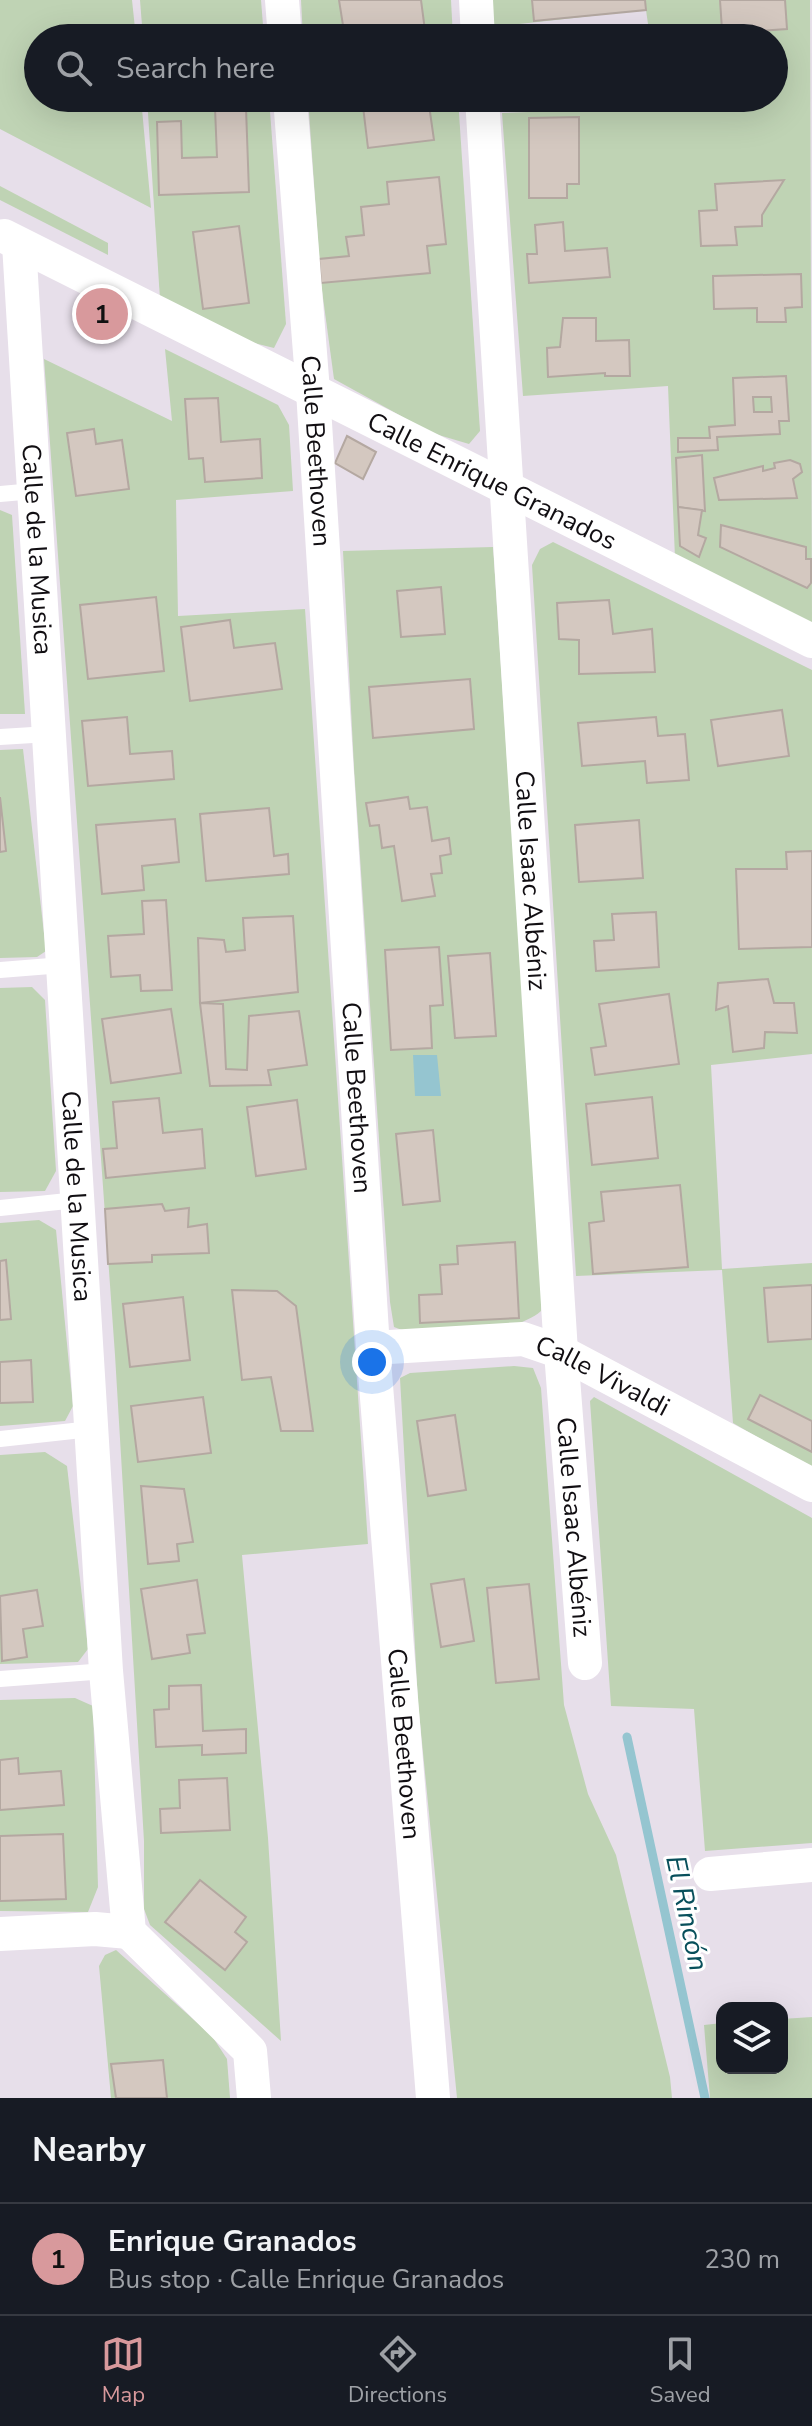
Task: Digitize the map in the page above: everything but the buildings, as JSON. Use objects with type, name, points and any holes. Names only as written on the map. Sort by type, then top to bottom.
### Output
[{"type":"street","points":[[282,0],[284,24]]},
{"type":"street","points":[[476,0],[477,24]]},
{"type":"street","name":"Calle Beethoven","points":[[291,112],[313,391],[373,1348],[433,2098]]},
{"type":"street","name":"Calle Isaac Albéniz","points":[[483,112],[561,1352],[585,1663]]},
{"type":"street","name":"Calle Enrique Granados","points":[[10,239],[812,641]]},
{"type":"street","name":"Calle de la Musica","points":[[10,239],[34,491],[106,1671],[129,1932]]},
{"type":"street","name":"Calle Vivaldi","points":[[373,1348],[523,1339],[561,1352],[812,1485]]},
{"type":"street","points":[[710,1874],[812,1865]]},
{"type":"street","points":[[0,1934],[95,1929],[129,1932],[250,2051],[254,2098]]},
{"type":"lane","points":[[0,494],[34,491]]},
{"type":"lane","points":[[0,737],[49,734]]},
{"type":"lane","points":[[0,970],[63,965]]},
{"type":"lane","points":[[0,1208],[77,1200]]},
{"type":"lane","points":[[0,1439],[91,1429]]},
{"type":"lane","points":[[0,1679],[106,1671]]},
{"type":"green space","points":[[0,0],[132,0],[135,24],[24,24],[24,112],[142,112],[151,208],[0,129]]},
{"type":"green space","points":[[140,0],[261,0],[263,24],[142,24]]},
{"type":"green space","points":[[301,0],[451,0],[452,24],[302,24]]},
{"type":"green space","points":[[490,0],[810,0],[812,623],[675,558],[668,386],[523,396],[502,113],[788,112],[788,24],[648,24],[646,10],[519,24],[492,24]]},
{"type":"green space","points":[[148,112],[270,112],[286,324],[274,348],[254,343],[160,299]]},
{"type":"green space","points":[[309,112],[459,112],[480,431],[469,444],[432,433],[334,379],[321,283]]},
{"type":"green space","points":[[0,186],[108,243],[108,255],[0,200]]},
{"type":"green space","points":[[165,349],[278,405],[289,425],[293,491],[176,500],[178,616],[305,609],[368,1544],[242,1555],[268,1838],[281,2041],[150,1925],[144,1909],[144,1841],[115,1355],[44,359],[172,421]]},
{"type":"green space","points":[[0,510],[12,515],[25,714],[0,714]]},
{"type":"green space","points":[[553,542],[812,670],[812,1054],[711,1065],[722,1269],[812,1263],[812,1469],[733,1423],[722,1270],[576,1276],[532,565],[540,549]]},
{"type":"green space","points":[[493,547],[542,1288],[541,1311],[511,1326],[491,1331],[427,1334],[394,1327],[390,1302],[354,768],[343,551]]},
{"type":"green space","points":[[23,749],[46,951],[37,957],[0,958],[0,750]]},
{"type":"green space","points":[[32,987],[45,1000],[56,1171],[45,1191],[0,1192],[0,988]]},
{"type":"green space","points":[[39,1220],[56,1230],[73,1406],[65,1421],[0,1426],[0,1223]]},
{"type":"green space","points":[[514,1366],[533,1368],[541,1388],[564,1705],[588,1794],[616,1855],[670,2077],[672,2098],[457,2098],[418,1702],[400,1378],[410,1373]]},
{"type":"green space","points":[[594,1397],[812,1518],[812,1843],[705,1851],[694,1709],[611,1706],[590,1401]]},
{"type":"green space","points":[[45,1452],[67,1466],[88,1649],[78,1662],[0,1664],[0,1455]]},
{"type":"green space","points":[[75,1698],[93,1706],[98,1887],[88,1912],[0,1911],[0,1700]]},
{"type":"green space","points":[[116,1950],[212,2036],[227,2059],[230,2098],[111,2098],[99,1966],[105,1955]]},
{"type":"green space","points":[[812,2017],[812,2098],[710,2098],[704,2025],[716,2024],[716,2074],[788,2074],[788,2019]]},
{"type":"water","points":[[413,1055],[437,1055],[441,1096],[415,1096]]},
{"type":"waterway","name":"El Rincón","points":[[627,1737],[705,2098]]},
{"type":"place","name":"Enrique Granados","points":[[102,314]]}]
